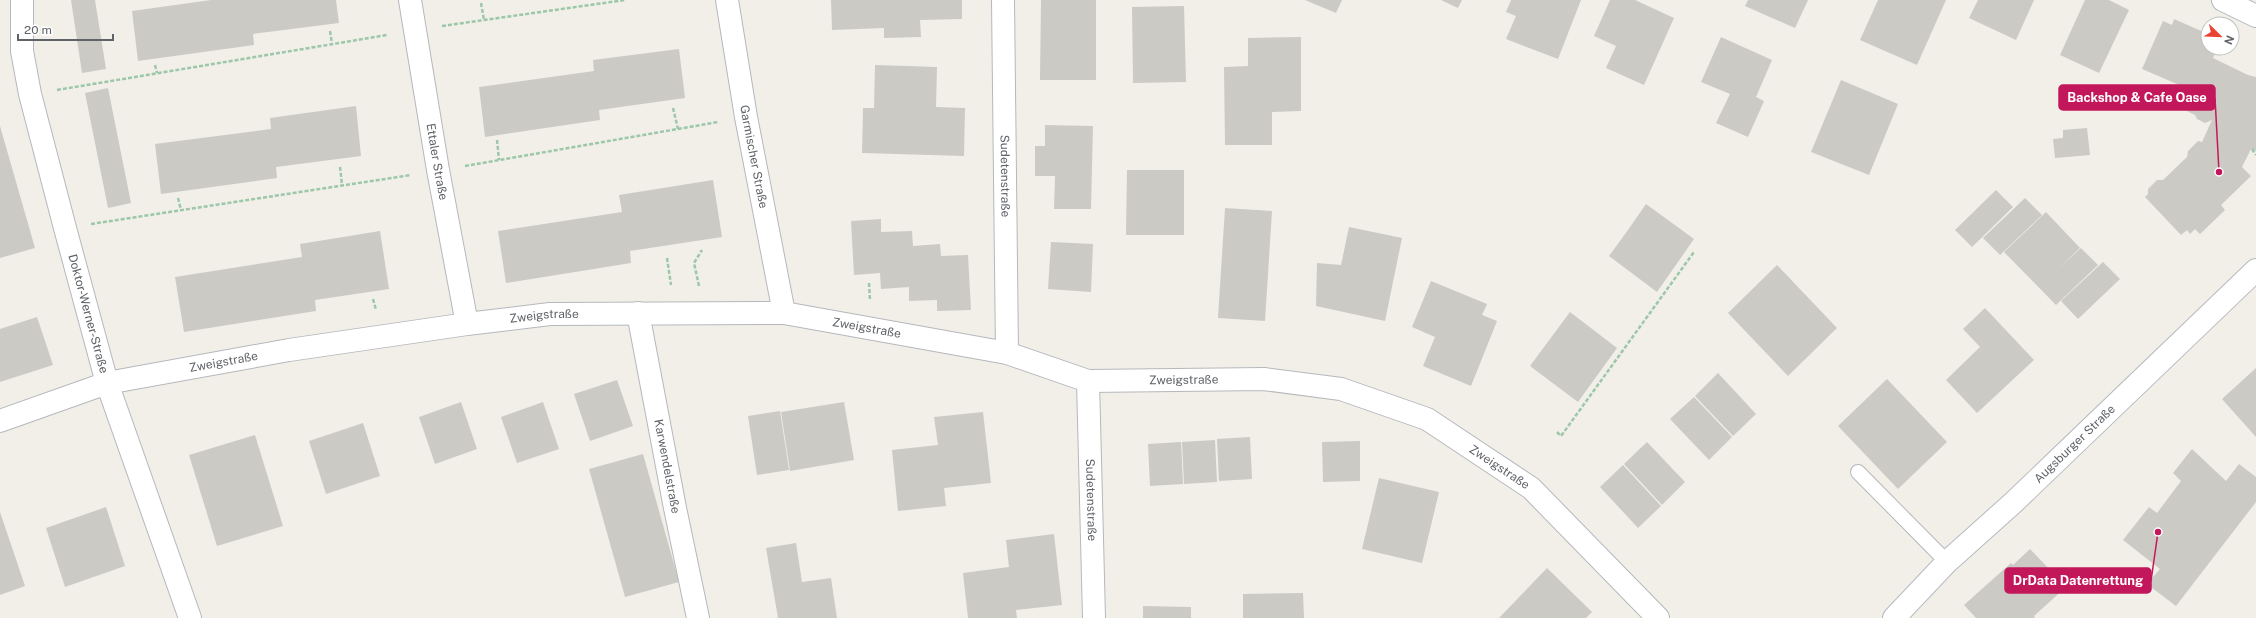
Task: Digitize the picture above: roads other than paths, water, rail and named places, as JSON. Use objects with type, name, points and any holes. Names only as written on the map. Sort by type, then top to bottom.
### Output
[{"type":"street","name":"Doktor-Werner-Straße","points":[[22,0],[22,52],[30,94],[107,383],[190,618]]},
{"type":"street","name":"Ettaler Straße","points":[[410,0],[438,170],[467,324]]},
{"type":"street","name":"Garmischer Straße","points":[[727,0],[746,117],[784,313]]},
{"type":"street","name":"Sudetenstraße","points":[[1003,0],[1007,353]]},
{"type":"street","points":[[2223,0],[2256,16]]},
{"type":"street","name":"Augsburger Straße","points":[[1894,618],[1947,562],[2031,486],[2256,270]]},
{"type":"street","name":"Karwendelstraße","points":[[638,313],[675,508],[698,618]]},
{"type":"street","name":"Zweigstraße","points":[[0,421],[107,383],[289,350],[467,324],[550,314],[784,313],[1007,353],[1088,381],[1264,379],[1341,389],[1427,419],[1531,488],[1658,618]]},
{"type":"street","name":"Sudetenstraße","points":[[1088,381],[1094,618]]},
{"type":"lane","points":[[1858,472],[1947,562]]},
{"type":"place","name":"Backshop & Cafe Oase","points":[[2219,172]]},
{"type":"place","name":"DrData Datenrettung","points":[[2158,532]]}]
